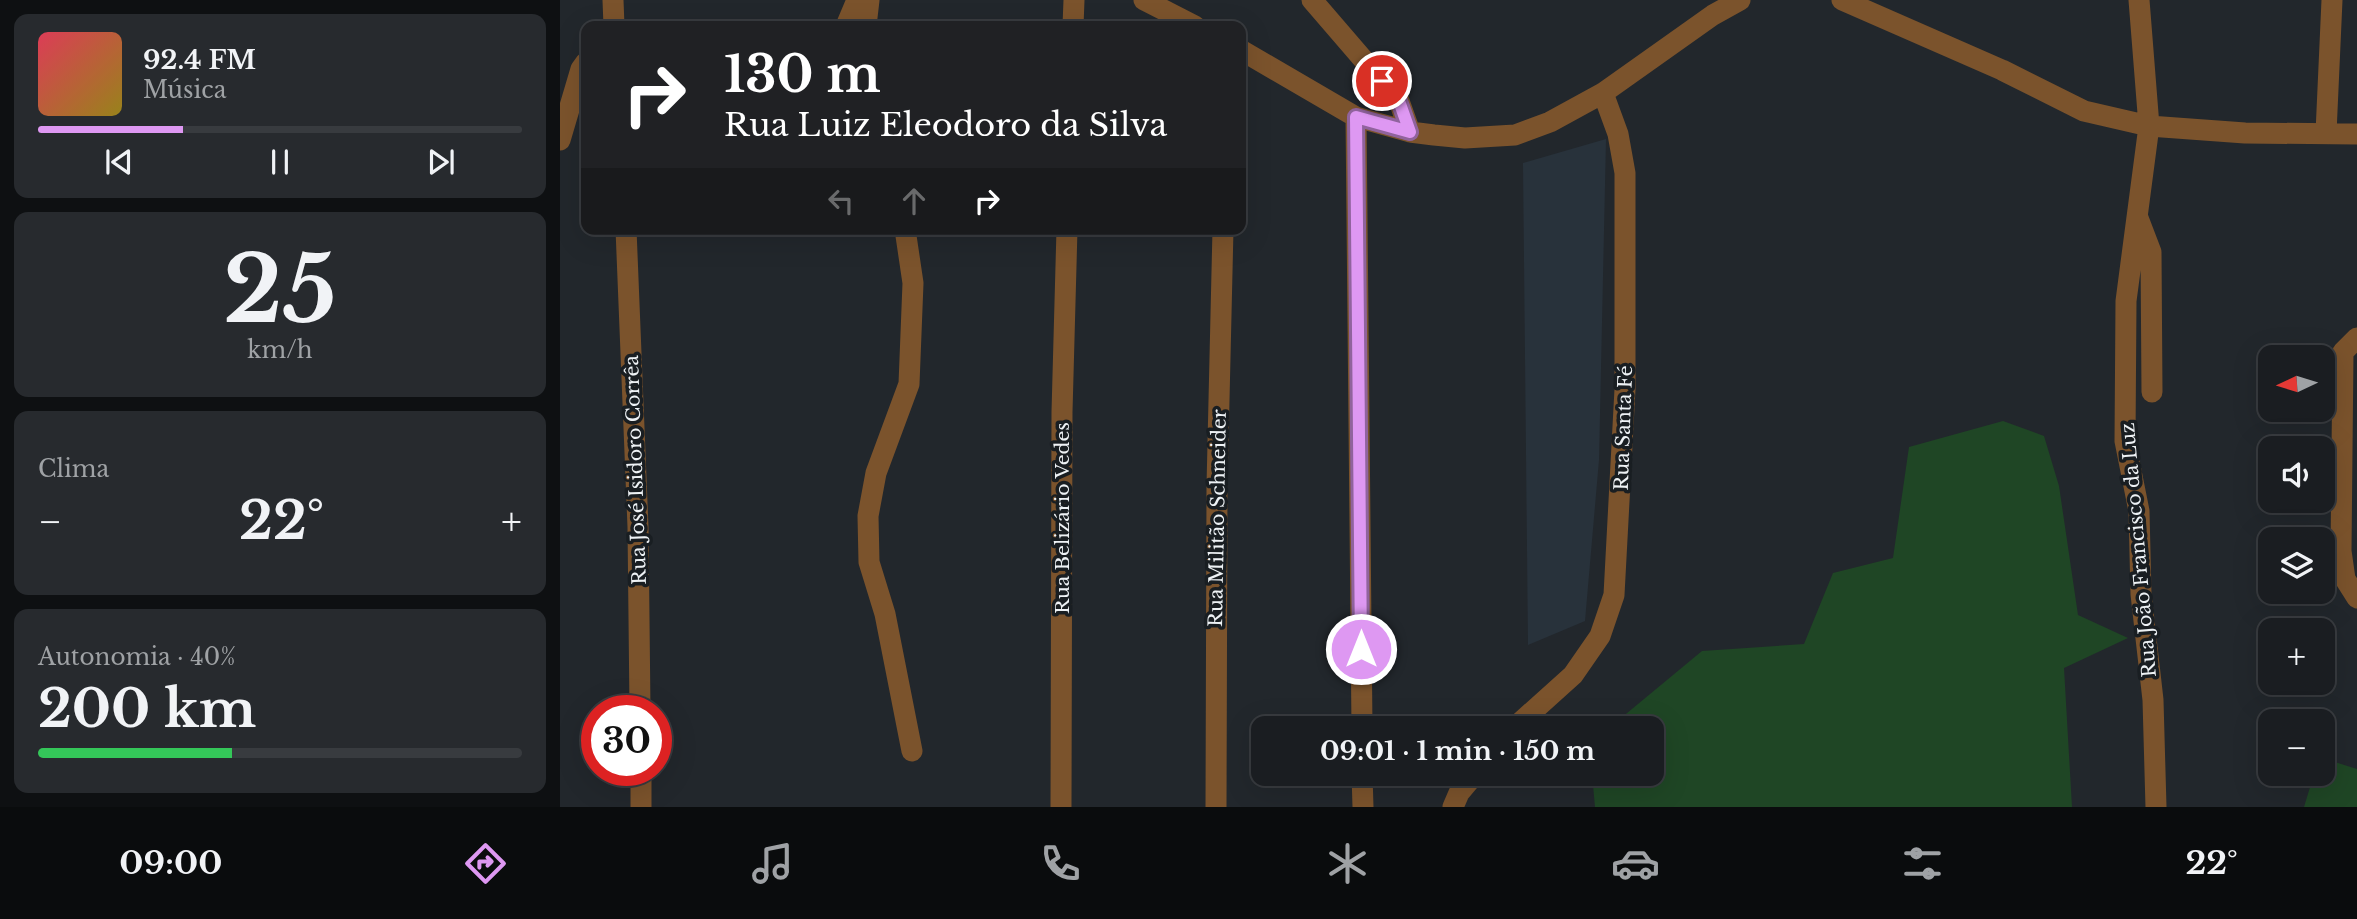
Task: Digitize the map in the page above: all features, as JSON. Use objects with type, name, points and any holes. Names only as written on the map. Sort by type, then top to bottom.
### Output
[{"type":"street","points":[[848,21],[857,0]]},
{"type":"street","points":[[867,21],[869,0]]},
{"type":"street","points":[[1073,21],[1074,0]]},
{"type":"street","points":[[1144,0],[1185,21]]},
{"type":"street","points":[[1312,0],[1399,101],[1410,132]]},
{"type":"street","points":[[1246,53],[1356,117],[1410,132],[1465,138],[1515,135],[1550,122],[1602,93],[1713,15],[1740,0]]},
{"type":"street","points":[[1842,0],[2002,70],[2084,111],[2149,126],[2245,132],[2357,134]]},
{"type":"street","name":"Rua João Francisco da Luz","points":[[2139,0],[2149,126],[2126,301],[2125,441],[2138,511],[2141,594],[2153,700],[2156,807]]},
{"type":"street","points":[[2326,133],[2332,0]]},
{"type":"street","points":[[560,140],[581,69]]},
{"type":"street","name":"Rua Santa Fé","points":[[1527,716],[1573,675],[1600,636],[1614,596],[1625,388],[1625,173],[1618,134],[1602,93]]},
{"type":"street","points":[[1356,117],[1362,716]]},
{"type":"street","points":[[2136,214],[2151,252],[2152,392]]},
{"type":"street","name":"Rua José Isidoro Corrêa","points":[[626,235],[638,527],[640,695]]},
{"type":"street","points":[[906,235],[913,283],[909,384],[876,473],[869,516],[869,562],[885,614],[912,751]]},
{"type":"street","name":"Rua Belizário Vedes","points":[[1061,807],[1062,412],[1067,235]]},
{"type":"street","name":"Rua Militão Schneider","points":[[1216,807],[1216,486],[1223,235]]},
{"type":"street","points":[[2357,338],[2343,352],[2340,551],[2345,579],[2357,598]]},
{"type":"street","points":[[641,786],[641,807]]},
{"type":"street","points":[[1362,786],[1363,807]]},
{"type":"street","points":[[1453,807],[1465,786]]},
{"type":"shaded area","points":[[1606,139],[1599,460],[1585,621],[1528,645],[1523,163]]},
{"type":"green space","points":[[2003,421],[2044,436],[2059,486],[2078,615],[2128,638],[2064,668],[2072,807],[1595,807],[1593,786],[1664,786],[1664,716],[1623,716],[1702,651],[1804,644],[1833,573],[1893,558],[1909,447]]},
{"type":"green space","points":[[2335,762],[2357,769],[2357,807],[2304,807],[2310,786],[2335,786]]},
{"type":"route","points":[[1361,649],[1356,117],[1410,132],[1399,101],[1382,81]]}]
